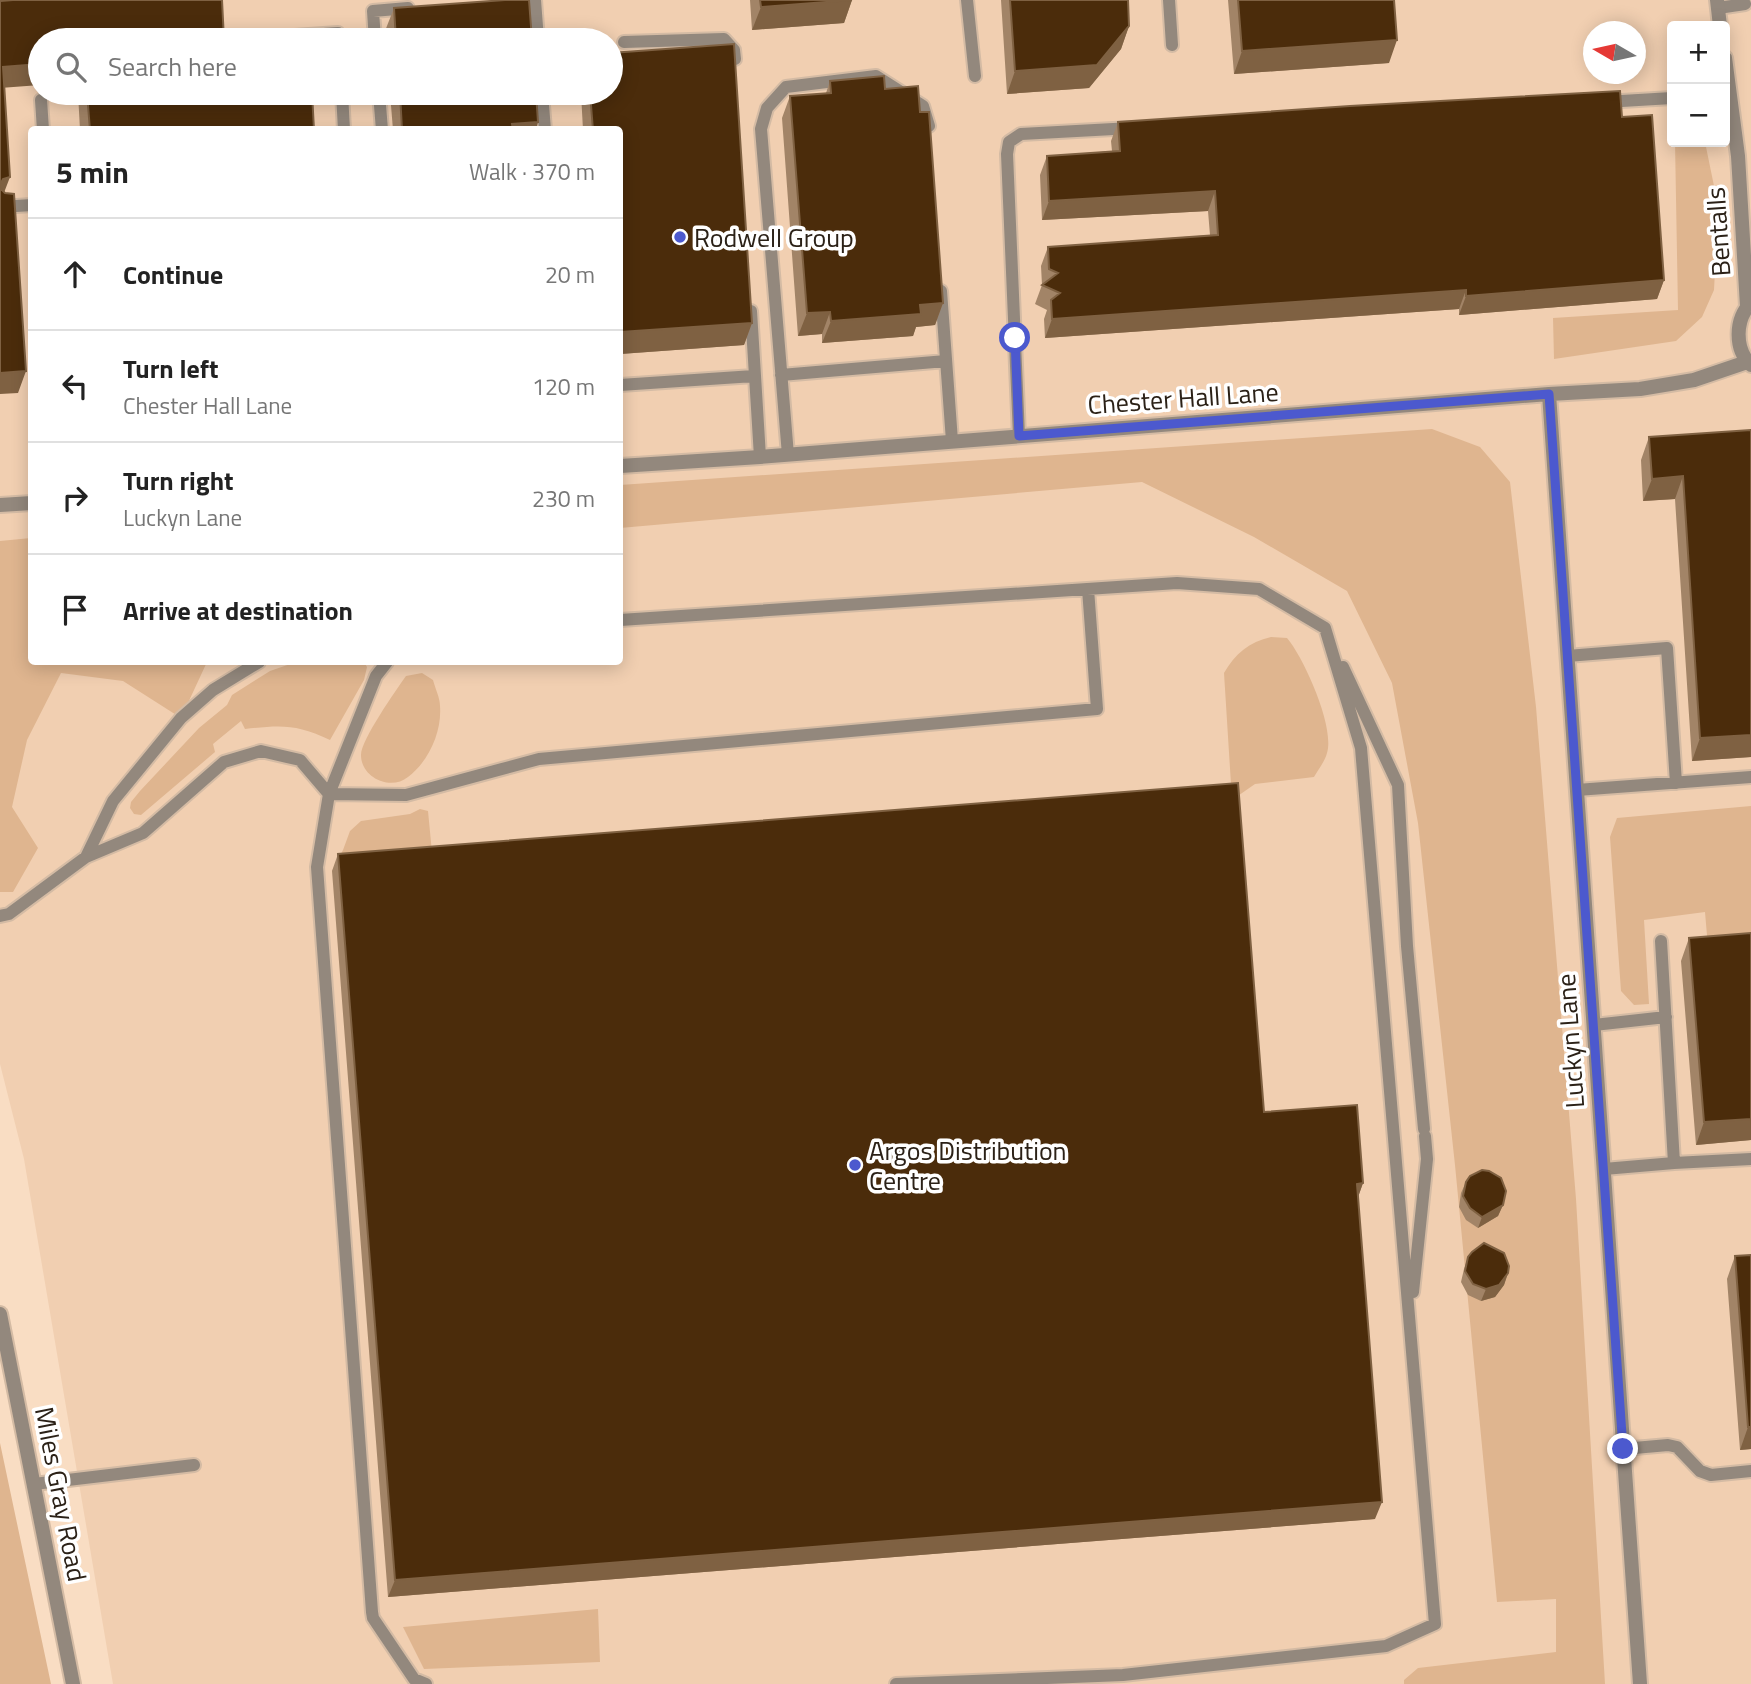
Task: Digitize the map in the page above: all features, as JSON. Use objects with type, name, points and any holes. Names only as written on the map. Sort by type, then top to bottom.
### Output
[{"type":"street","name":"Bentalls","points":[[1730,112],[1738,156],[1749,304],[1739,327],[1738,342],[1749,364]]},
{"type":"street","name":"Bentalls","points":[[1738,156],[1751,182]]},
{"type":"street","name":"Chester Hall Lane","points":[[623,466],[1640,389],[1695,380],[1749,364]]},
{"type":"street","name":"Luckyn Lane","points":[[1549,394],[1640,1684]]},
{"type":"street","points":[[0,505],[28,503]]},
{"type":"street","name":"Miles Gray Road","points":[[0,1314],[73,1684]]},
{"type":"lane","points":[[535,0],[537,28]]},
{"type":"lane","points":[[967,0],[975,76]]},
{"type":"lane","points":[[1169,0],[1172,45]]},
{"type":"lane","points":[[1718,4],[1745,4]]},
{"type":"lane","points":[[374,28],[373,11],[426,6]]},
{"type":"lane","points":[[624,42],[724,39],[734,50],[736,78]]},
{"type":"lane","points":[[788,455],[761,129],[767,108],[786,87],[876,76],[923,106],[930,135]]},
{"type":"lane","points":[[1593,102],[1667,98]]},
{"type":"lane","points":[[41,105],[43,126]]},
{"type":"lane","points":[[343,105],[344,126]]},
{"type":"lane","points":[[380,105],[382,126]]},
{"type":"lane","points":[[543,105],[545,126]]},
{"type":"lane","points":[[1019,436],[1007,154],[1009,142],[1021,134],[1147,127]]},
{"type":"lane","points":[[0,207],[28,205]]},
{"type":"lane","points":[[940,278],[952,441]]},
{"type":"lane","points":[[750,300],[760,457]]},
{"type":"lane","points":[[781,375],[946,361]]},
{"type":"lane","points":[[623,385],[754,376]]},
{"type":"lane","points":[[623,620],[1177,583],[1259,589],[1325,628],[1398,785],[1408,947],[1427,1159],[1409,1324]]},
{"type":"lane","points":[[0,916],[9,914],[86,857],[143,833],[224,762],[261,751],[300,760],[329,794],[406,795],[539,759],[1097,709],[1088,589]]},
{"type":"lane","points":[[896,1684],[1123,1675],[1386,1646],[1435,1624],[1361,748],[1325,628]]},
{"type":"lane","points":[[1567,656],[1667,648],[1676,783]]},
{"type":"lane","points":[[86,857],[113,801],[181,718],[213,690],[254,665]]},
{"type":"lane","points":[[385,665],[376,676],[329,794],[317,867],[372,1612],[373,1618],[414,1679],[426,1684]]},
{"type":"lane","points":[[1577,790],[1751,777]]},
{"type":"lane","points":[[1661,941],[1674,1163]]},
{"type":"lane","points":[[1594,1025],[1666,1017]]},
{"type":"lane","points":[[1604,1169],[1751,1159]]},
{"type":"lane","points":[[1623,1449],[1668,1445],[1677,1447],[1700,1471],[1711,1475],[1751,1471]]},
{"type":"lane","points":[[34,1484],[194,1465]]},
{"type":"shaded area","points":[[0,0],[1751,0],[1751,1684],[113,1684],[24,1159],[0,1064]]},
{"type":"shaded area","points":[[1675,147],[1706,147],[1714,186],[1716,252],[1714,290],[1702,317],[1676,341],[1554,359],[1553,318],[1678,310]]},
{"type":"shaded area","points":[[1432,429],[1480,447],[1510,482],[1536,707],[1576,1199],[1605,1684],[1404,1684],[1404,1680],[1418,1668],[1556,1652],[1556,1599],[1497,1602],[1455,1165],[1418,823],[1392,683],[1347,591],[1254,537],[1142,482],[623,528],[623,485]]},
{"type":"shaded area","points":[[28,538],[28,665],[206,665],[181,718],[123,681],[61,673],[27,740],[12,807],[38,848],[13,892],[0,892],[0,541]]},
{"type":"shaded area","points":[[1271,637],[1287,638],[1302,661],[1327,727],[1327,753],[1314,777],[1255,784],[1232,800],[1224,673],[1243,650]]},
{"type":"shaded area","points":[[287,665],[367,667],[364,680],[330,740],[289,727],[245,729],[241,721],[213,744],[215,752],[141,815],[134,814],[130,808],[131,802],[199,728],[227,705],[232,695],[270,671]]},
{"type":"shaded area","points":[[422,673],[433,680],[440,703],[439,726],[433,745],[422,763],[408,777],[393,783],[378,780],[371,776],[362,763],[361,755],[367,738],[406,676]]},
{"type":"shaded area","points":[[1751,806],[1751,955],[1709,959],[1705,912],[1644,920],[1649,1004],[1634,1005],[1621,991],[1610,837],[1617,818]]},
{"type":"shaded area","points":[[420,809],[428,811],[433,863],[332,871],[350,831],[361,821],[410,814]]},
{"type":"shaded area","points":[[0,1443],[51,1684],[0,1684]]},
{"type":"shaded area","points":[[598,1609],[600,1662],[424,1669],[403,1627]]},
{"type":"building","points":[[222,0],[223,28],[28,28],[28,65],[3,67],[10,177],[3,179],[0,185],[0,1]]},
{"type":"building","points":[[529,0],[531,28],[395,28],[394,8]]},
{"type":"building","points":[[760,0],[852,0],[761,7]]},
{"type":"building","points":[[1010,0],[1128,0],[1129,26],[1097,65],[1015,71]]},
{"type":"building","points":[[1238,0],[1394,0],[1397,40],[1242,51]]},
{"type":"building","name":"Rodwell Group","points":[[734,44],[752,323],[623,332],[623,126],[593,126],[591,105],[623,105],[623,52]]},
{"type":"building","points":[[884,76],[885,89],[918,86],[920,112],[929,112],[943,303],[920,305],[921,314],[831,321],[830,312],[807,313],[790,96],[831,93],[830,81]]},
{"type":"building","points":[[1620,91],[1622,117],[1652,115],[1664,280],[1466,296],[1466,290],[1052,319],[1051,300],[1060,293],[1042,285],[1058,273],[1049,269],[1048,247],[1218,235],[1215,191],[1049,201],[1047,156],[1120,151],[1118,122]]},
{"type":"building","points":[[88,105],[313,105],[314,126],[90,126]]},
{"type":"building","points":[[401,105],[537,105],[538,122],[512,126],[402,126]]},
{"type":"building","points":[[0,188],[5,193],[14,194],[26,371],[0,373]]},
{"type":"building","points":[[1751,430],[1751,735],[1700,738],[1683,476],[1652,479],[1649,437]]},
{"type":"building","name":"Argos Distribution Centre","points":[[1238,783],[1264,1112],[1357,1105],[1363,1183],[1357,1184],[1382,1502],[395,1580],[338,854]]},
{"type":"building","points":[[1751,933],[1751,1119],[1704,1122],[1689,938]]},
{"type":"building","points":[[1482,1170],[1501,1178],[1506,1191],[1503,1205],[1482,1217],[1470,1208],[1463,1196],[1470,1176]]},
{"type":"building","points":[[1484,1243],[1504,1253],[1509,1266],[1508,1273],[1499,1285],[1486,1289],[1473,1284],[1465,1271],[1468,1257]]},
{"type":"building","points":[[1751,1255],[1751,1427],[1748,1427],[1735,1256]]},
{"type":"place","name":"Rodwell Group","points":[[680,237]]},
{"type":"place","name":"Argos Distribution Centre","points":[[855,1165]]},
{"type":"route","points":[[1015,338],[1019,436],[1549,394],[1623,1449]]}]
